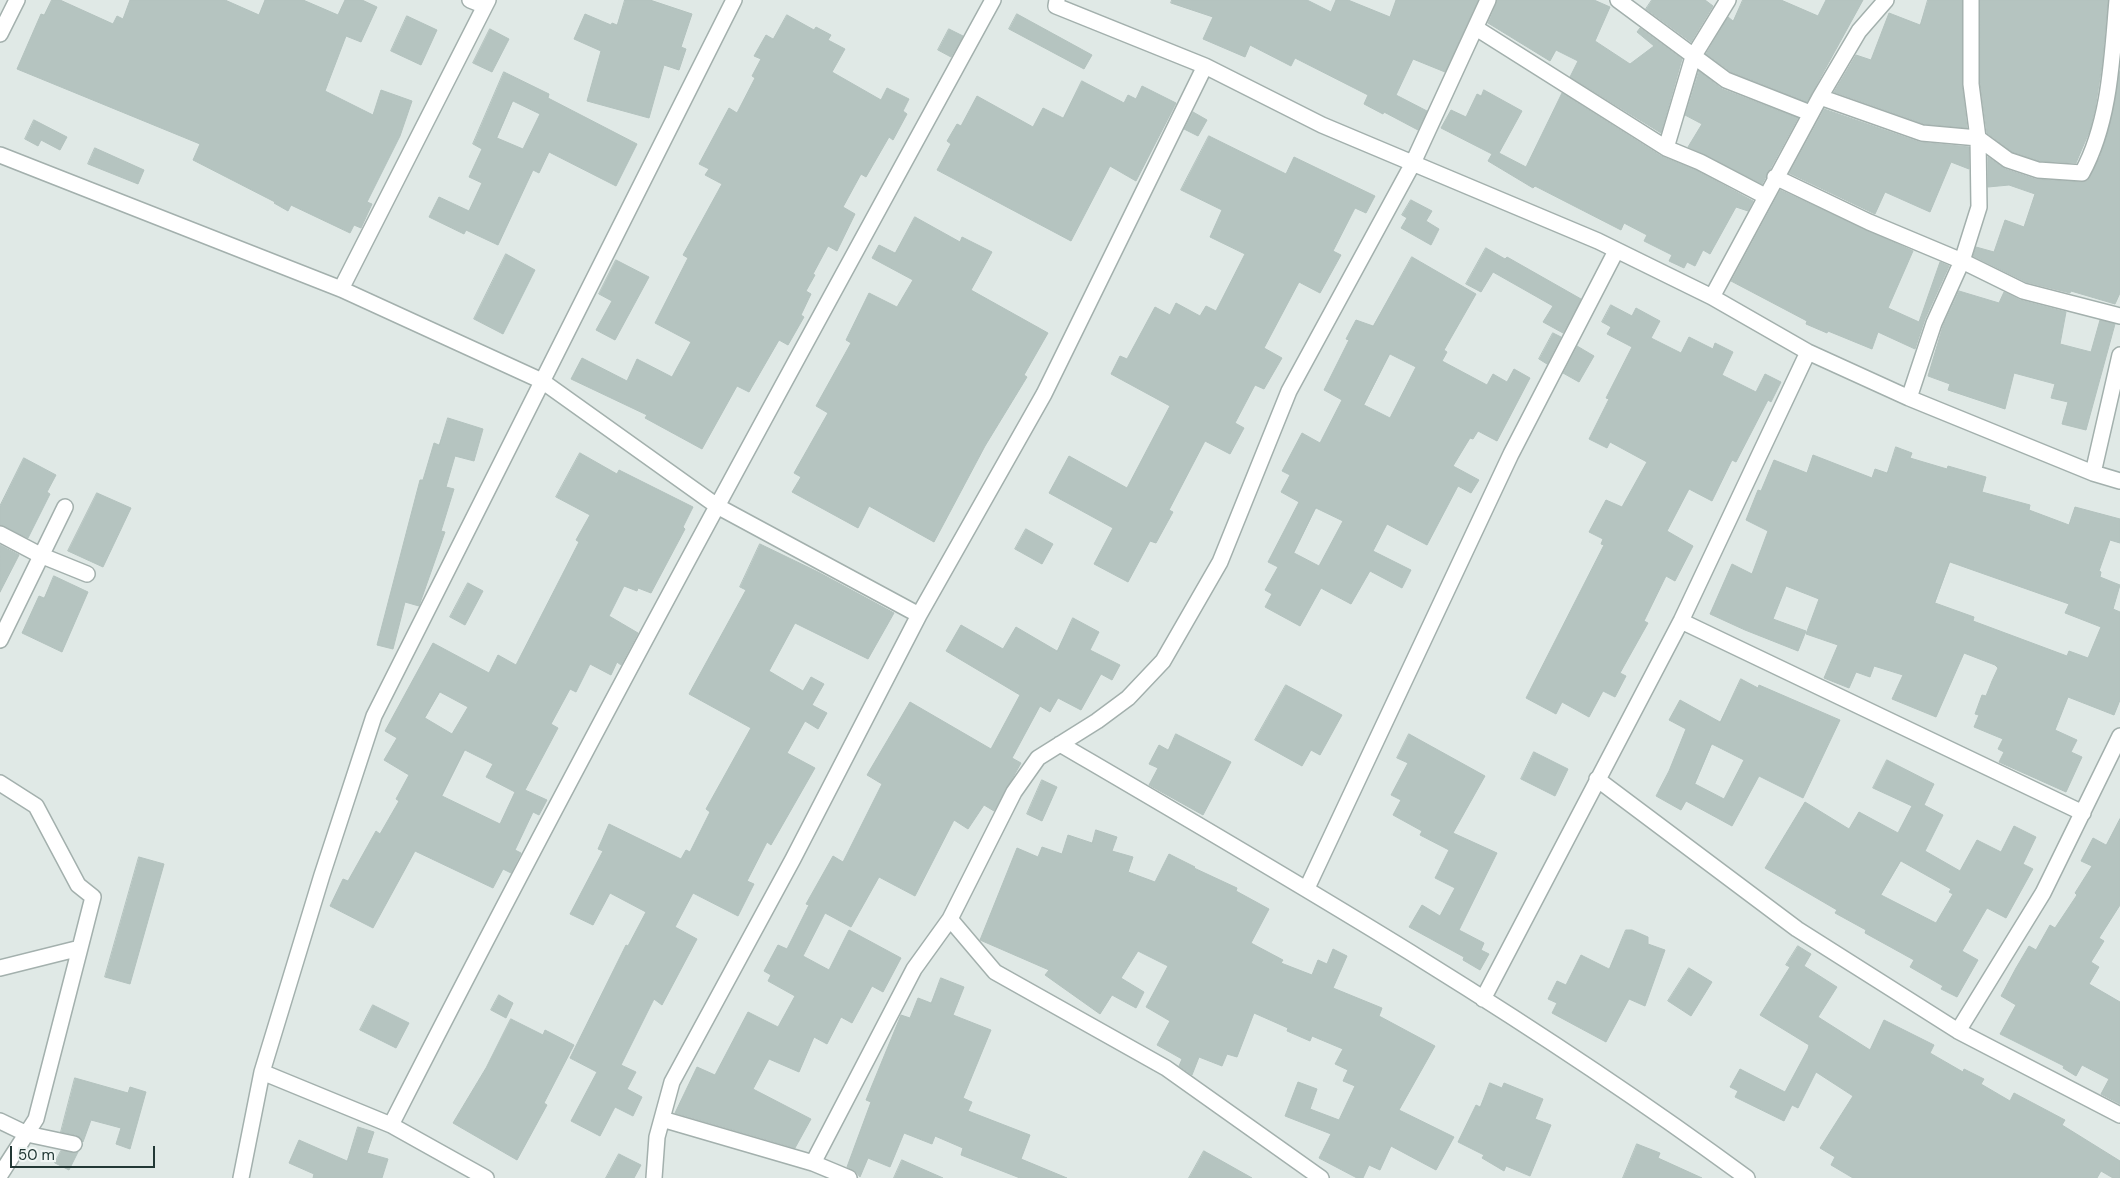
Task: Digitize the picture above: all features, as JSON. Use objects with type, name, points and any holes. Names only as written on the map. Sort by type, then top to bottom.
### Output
[{"type":"street","points":[[0,34],[17,0]]},
{"type":"street","points":[[341,289],[487,3],[470,0]]},
{"type":"street","points":[[241,1178],[262,1072],[322,875],[374,716],[734,0]]},
{"type":"street","points":[[391,1125],[466,979],[717,506],[993,0]]},
{"type":"street","points":[[813,1163],[914,969],[950,919],[1014,792],[1038,758],[1097,722],[1128,698],[1163,661],[1220,562],[1289,391],[1412,165],[1488,0]]},
{"type":"street","points":[[1618,0],[1726,80],[1810,113]]},
{"type":"street","points":[[1666,148],[1693,57],[1728,0]]},
{"type":"street","points":[[1712,297],[1810,113],[1859,31],[1886,0]]},
{"type":"street","points":[[1909,398],[1934,323],[1962,261],[1980,207],[1978,138],[1972,84],[1971,0]]},
{"type":"street","points":[[1820,97],[1922,133],[1978,138],[2008,160],[2038,170],[2082,173],[2090,159],[2106,100],[2117,0]]},
{"type":"street","points":[[1052,2],[1205,66],[1322,125],[1412,165],[1616,251],[1712,297],[1808,352],[1909,398],[2093,473],[2120,481]]},
{"type":"street","points":[[1476,28],[1666,148],[1700,162],[1765,196]]},
{"type":"street","points":[[654,1178],[657,1138],[672,1082],[792,859],[919,615],[1044,394],[1205,66]]},
{"type":"street","points":[[0,155],[341,289],[542,381],[717,506],[919,615]]},
{"type":"street","points":[[1775,177],[1869,222],[1962,261],[2023,290],[2120,316]]},
{"type":"street","points":[[1307,888],[1511,454],[1616,251]]},
{"type":"street","points":[[1483,999],[1681,621],[1808,352]]},
{"type":"street","points":[[2093,473],[2120,355]]},
{"type":"street","points":[[0,640],[64,506]]},
{"type":"street","points":[[0,534],[40,555],[87,574]]},
{"type":"street","points":[[1681,621],[2083,813]]},
{"type":"street","points":[[1958,1031],[2043,893],[2120,736]]},
{"type":"street","points":[[1060,744],[1348,912],[1671,1122],[1747,1178]]},
{"type":"street","points":[[1597,779],[1797,929],[1958,1031],[2120,1115]]},
{"type":"street","points":[[0,783],[36,806],[78,885],[93,897],[36,1120],[0,1175]]},
{"type":"street","points":[[950,919],[995,972],[1166,1068],[1321,1178]]},
{"type":"street","points":[[0,968],[80,948]]},
{"type":"street","points":[[262,1072],[391,1125],[486,1178]]},
{"type":"street","points":[[662,1119],[813,1163],[849,1178]]},
{"type":"street","points":[[0,1121],[28,1134],[74,1144]]},
{"type":"building","points":[[52,0],[60,0],[113,24],[117,16],[123,19],[130,0],[225,0],[259,15],[265,0],[303,0],[338,15],[345,0],[362,0],[377,7],[361,42],[346,36],[325,91],[373,115],[381,90],[412,101],[400,136],[367,202],[372,204],[361,228],[354,225],[350,233],[291,205],[288,211],[275,202],[193,160],[200,144],[17,69],[41,14],[44,15]]},
{"type":"building","points":[[625,0],[650,0],[692,14],[681,47],[686,49],[679,70],[664,65],[649,118],[587,101],[601,51],[574,39],[585,14],[611,25],[612,23],[617,25]]},
{"type":"building","points":[[1172,0],[1307,0],[1331,12],[1336,0],[1348,0],[1390,17],[1396,0],[1478,0],[1445,72],[1413,59],[1396,95],[1427,111],[1418,130],[1364,104],[1368,95],[1295,58],[1291,66],[1250,45],[1245,57],[1203,39],[1213,17],[1171,3]]},
{"type":"building","points":[[1497,0],[1594,0],[1610,7],[1595,41],[1630,64],[1654,46],[1637,32],[1640,28],[1682,59],[1661,133],[1570,77],[1578,61],[1556,50],[1550,61],[1488,23]]},
{"type":"building","points":[[1652,0],[1705,0],[1713,6],[1691,42],[1646,9]]},
{"type":"building","points":[[1743,0],[1781,0],[1818,16],[1826,0],[1863,0],[1807,102],[1731,72],[1706,54],[1728,17],[1733,21]]},
{"type":"building","points":[[1928,0],[1962,0],[1962,84],[1967,128],[1924,124],[1834,92],[1856,55],[1871,60],[1889,13],[1920,25]]},
{"type":"building","points":[[1980,0],[2108,0],[2102,65],[2095,109],[2090,130],[2076,163],[2040,161],[2012,152],[1987,133],[1980,83]]},
{"type":"building","points":[[1017,14],[1092,55],[1084,69],[1009,29]]},
{"type":"building","points":[[787,15],[814,30],[816,27],[831,35],[828,40],[845,49],[832,72],[881,100],[887,88],[909,99],[903,111],[907,114],[893,140],[889,137],[866,177],[861,174],[843,207],[855,214],[837,251],[828,246],[813,274],[815,275],[806,291],[811,294],[801,315],[804,317],[788,345],[779,340],[749,392],[737,386],[702,449],[645,418],[647,415],[571,379],[582,358],[627,381],[637,359],[672,377],[691,342],[655,323],[688,258],[683,255],[722,184],[705,175],[709,169],[699,164],[729,108],[737,113],[755,78],[752,76],[761,59],[754,56],[766,35],[773,39]]},
{"type":"building","points":[[407,16],[437,30],[421,65],[391,51]]},
{"type":"building","points":[[490,29],[509,39],[492,72],[473,63]]},
{"type":"building","points":[[949,29],[963,36],[951,57],[938,50]]},
{"type":"building","points":[[1699,71],[1722,89],[1798,118],[1762,184],[1688,147],[1702,124],[1685,115]]},
{"type":"building","points":[[2120,71],[2120,293],[2115,304],[2071,291],[2070,293],[2026,282],[1973,256],[1976,247],[1994,252],[2005,220],[2024,227],[2035,194],[2009,185],[1988,187],[1988,157],[2005,169],[2035,179],[2087,181],[2100,157],[2107,135]]},
{"type":"building","points":[[504,72],[549,94],[548,98],[637,144],[616,186],[549,152],[539,173],[533,170],[498,245],[466,230],[464,234],[429,217],[439,197],[469,211],[482,183],[469,177],[482,149],[473,144]],"holes":[[[513,101],[540,114],[523,149],[497,138]]]},
{"type":"building","points":[[1082,81],[1124,103],[1128,95],[1136,99],[1142,86],[1176,103],[1136,181],[1110,166],[1071,241],[937,170],[951,144],[947,141],[957,124],[961,126],[977,96],[1033,127],[1043,108],[1063,118]]},
{"type":"building","points":[[1484,90],[1522,111],[1499,153],[1526,167],[1562,93],[1661,156],[1696,170],[1753,201],[1748,211],[1736,207],[1710,254],[1703,250],[1695,266],[1687,262],[1684,268],[1669,261],[1672,255],[1644,241],[1647,235],[1624,223],[1621,230],[1535,186],[1533,188],[1488,161],[1492,154],[1441,128],[1451,110],[1466,117],[1477,94],[1481,96]]},
{"type":"building","points":[[1824,109],[1919,142],[1969,147],[1969,169],[1951,162],[1930,212],[1885,192],[1875,214],[1789,173]]},
{"type":"building","points":[[1193,112],[1207,120],[1198,136],[1184,129]]},
{"type":"building","points":[[34,120],[67,137],[60,150],[41,140],[38,146],[25,139]]},
{"type":"building","points":[[1209,136],[1286,174],[1294,157],[1375,196],[1366,213],[1355,208],[1333,251],[1341,255],[1320,293],[1299,282],[1264,348],[1282,358],[1264,389],[1255,385],[1235,423],[1244,428],[1230,454],[1205,441],[1169,510],[1173,512],[1156,543],[1150,541],[1128,582],[1094,564],[1113,528],[1049,493],[1069,456],[1127,488],[1170,406],[1111,374],[1120,356],[1127,359],[1155,307],[1170,315],[1176,303],[1200,316],[1206,306],[1216,311],[1245,254],[1210,237],[1222,210],[1181,190]]},
{"type":"building","points":[[95,148],[144,170],[138,184],[88,164]]},
{"type":"building","points":[[1780,190],[1913,251],[1888,308],[1919,322],[1940,262],[1949,266],[1925,319],[1915,349],[1878,332],[1872,349],[1828,331],[1827,333],[1806,324],[1807,321],[1731,281]]},
{"type":"building","points":[[1411,200],[1432,211],[1426,221],[1439,229],[1431,245],[1401,228],[1407,218],[1402,215]]},
{"type":"building","points":[[915,217],[960,242],[962,237],[992,252],[971,290],[1048,333],[1024,375],[1027,377],[985,446],[934,542],[869,506],[858,528],[792,492],[801,477],[794,473],[828,413],[816,406],[851,343],[846,340],[869,293],[897,307],[913,280],[872,258],[879,245],[895,253]]},
{"type":"building","points":[[1486,248],[1505,259],[1507,257],[1581,299],[1563,333],[1543,322],[1553,306],[1493,272],[1481,292],[1466,284]]},
{"type":"building","points":[[506,254],[535,270],[503,334],[474,319]]},
{"type":"building","points":[[1412,257],[1476,294],[1444,350],[1447,352],[1442,361],[1487,385],[1493,374],[1507,382],[1514,369],[1530,378],[1497,441],[1478,431],[1473,439],[1470,438],[1453,466],[1479,480],[1471,493],[1458,486],[1427,545],[1387,524],[1373,551],[1411,570],[1402,588],[1370,571],[1351,604],[1321,588],[1300,626],[1265,607],[1272,594],[1265,590],[1278,567],[1268,562],[1299,502],[1281,492],[1290,475],[1282,471],[1302,433],[1320,443],[1342,400],[1324,390],[1349,340],[1346,339],[1356,320],[1373,326]],"holes":[[[1390,354],[1416,367],[1390,418],[1364,405]],[[1316,508],[1343,521],[1319,566],[1294,553]]]},
{"type":"building","points":[[616,260],[649,277],[615,340],[596,330],[612,301],[599,294]]},
{"type":"building","points":[[1959,291],[1999,303],[2004,292],[2020,300],[2066,312],[2060,344],[2091,352],[2100,320],[2115,324],[2086,430],[2062,424],[2068,402],[2051,398],[2055,384],[2014,373],[2005,409],[1948,390],[1950,384],[1928,376],[1943,326]]},
{"type":"building","points":[[1611,305],[1632,316],[1636,308],[1660,321],[1651,338],[1681,353],[1689,337],[1713,349],[1715,343],[1733,352],[1722,375],[1756,392],[1765,374],[1781,382],[1771,402],[1768,400],[1736,462],[1732,460],[1712,501],[1689,489],[1667,531],[1693,546],[1675,581],[1666,576],[1644,621],[1648,623],[1620,673],[1626,676],[1615,697],[1603,691],[1589,717],[1562,702],[1556,714],[1526,698],[1604,545],[1601,544],[1603,539],[1589,532],[1606,500],[1622,507],[1647,462],[1610,442],[1607,448],[1589,439],[1609,399],[1606,398],[1632,347],[1607,334],[1611,327],[1602,322]]},
{"type":"building","points":[[1553,333],[1561,337],[1547,364],[1539,359]]},
{"type":"building","points":[[1577,346],[1594,356],[1579,382],[1563,373]]},
{"type":"building","points":[[448,418],[483,429],[474,461],[455,456],[446,487],[454,489],[441,531],[445,532],[419,606],[405,602],[393,649],[377,645],[420,480],[423,480],[434,443],[439,445]]},
{"type":"building","points":[[1896,447],[1912,453],[1910,458],[1947,469],[1948,466],[1986,477],[1982,492],[2030,505],[2029,510],[2069,525],[2075,507],[2120,519],[2120,543],[2110,540],[2099,571],[2101,572],[2100,577],[2120,585],[2113,609],[2120,612],[2120,700],[2114,715],[2068,697],[2055,730],[2077,740],[2071,752],[2082,757],[2066,792],[1999,762],[2004,752],[1998,749],[2003,739],[1974,727],[1979,715],[1975,714],[1982,695],[1986,696],[1998,668],[1995,665],[1964,653],[1936,717],[1892,699],[1903,675],[1874,666],[1870,677],[1856,672],[1849,688],[1824,678],[1838,645],[1806,634],[1819,599],[1786,586],[1773,619],[1806,631],[1798,651],[1710,614],[1732,564],[1752,574],[1768,531],[1746,520],[1758,490],[1761,491],[1774,460],[1807,473],[1813,455],[1872,478],[1875,469],[1887,473]],"holes":[[[1950,562],[2069,604],[2065,613],[2101,627],[2088,658],[2069,651],[2067,656],[1973,621],[1974,617],[1935,603]]]},
{"type":"building","points":[[580,453],[617,474],[619,470],[693,507],[683,527],[685,529],[651,593],[638,588],[637,591],[624,586],[609,616],[638,633],[621,665],[617,662],[611,675],[590,664],[576,692],[570,689],[551,724],[558,728],[525,790],[547,800],[539,815],[533,812],[515,850],[521,853],[511,873],[503,869],[493,888],[415,851],[373,928],[330,906],[343,879],[348,881],[376,831],[380,834],[399,801],[396,799],[409,775],[384,760],[397,738],[385,731],[433,643],[489,673],[498,655],[516,665],[579,542],[576,540],[590,515],[556,497]],"holes":[[[440,692],[468,707],[452,734],[425,718]],[[465,750],[493,764],[486,777],[515,792],[500,824],[442,796]]]},
{"type":"building","points":[[24,458],[56,475],[47,492],[50,494],[28,538],[0,525],[0,506]]},
{"type":"building","points":[[97,493],[131,508],[103,567],[68,551]]},
{"type":"building","points":[[1026,529],[1053,544],[1042,564],[1015,549]]},
{"type":"building","points":[[760,544],[818,572],[894,613],[868,659],[795,623],[769,671],[803,691],[811,677],[824,684],[812,705],[827,713],[818,729],[805,721],[787,753],[815,768],[771,845],[767,842],[747,881],[754,884],[738,916],[693,893],[675,927],[697,939],[662,1005],[654,999],[621,1065],[636,1072],[627,1089],[642,1097],[633,1116],[615,1107],[600,1136],[571,1121],[597,1072],[570,1058],[626,945],[628,946],[646,912],[610,893],[593,925],[570,914],[603,851],[598,849],[609,824],[681,859],[686,850],[690,852],[710,812],[706,809],[751,728],[689,694],[746,590],[740,587]]},
{"type":"building","points":[[0,545],[19,555],[0,592]]},
{"type":"building","points":[[54,576],[88,592],[62,652],[22,633],[39,596],[44,598]]},
{"type":"building","points":[[468,583],[483,591],[465,625],[450,617]]},
{"type":"building","points":[[1073,618],[1099,632],[1090,650],[1120,665],[1112,680],[1101,674],[1081,710],[1058,698],[1050,712],[1040,706],[1012,758],[1021,763],[994,811],[984,805],[968,829],[954,820],[915,896],[879,877],[851,927],[825,913],[803,956],[829,970],[849,930],[901,958],[883,992],[872,986],[852,1023],[841,1017],[827,1044],[814,1037],[799,1072],[769,1059],[753,1089],[811,1119],[795,1148],[675,1113],[697,1067],[715,1075],[748,1012],[778,1027],[795,996],[768,981],[771,975],[764,971],[778,945],[787,949],[809,905],[806,904],[833,856],[843,862],[882,784],[867,775],[910,702],[991,749],[1020,695],[946,651],[961,625],[1003,649],[1016,627],[1057,651]]},
{"type":"building","points":[[1741,679],[1758,688],[1759,685],[1840,720],[1803,798],[1759,776],[1732,826],[1686,801],[1681,810],[1656,796],[1669,771],[1686,729],[1669,720],[1680,700],[1720,722]],"holes":[[[1712,744],[1744,760],[1724,799],[1695,784]]]},
{"type":"building","points":[[1286,685],[1342,715],[1320,755],[1311,750],[1302,766],[1255,740]]},
{"type":"building","points":[[1176,734],[1231,762],[1203,815],[1149,785],[1158,768],[1149,764],[1159,745],[1168,750]]},
{"type":"building","points":[[1409,734],[1485,776],[1453,833],[1497,853],[1459,930],[1484,943],[1481,950],[1489,954],[1480,970],[1463,960],[1464,957],[1409,927],[1422,905],[1440,916],[1455,888],[1435,878],[1449,850],[1420,835],[1422,831],[1393,815],[1401,800],[1391,795],[1408,763],[1397,758]]},
{"type":"building","points":[[1534,752],[1568,769],[1555,796],[1521,779]]},
{"type":"building","points":[[1887,760],[1934,784],[1924,805],[1943,815],[1925,851],[1960,871],[1977,840],[2001,852],[2014,826],[2036,837],[2023,864],[2033,869],[2006,918],[1987,908],[1962,951],[1978,960],[1957,997],[1941,989],[1943,986],[1910,967],[1914,960],[1865,933],[1866,930],[1835,913],[1837,910],[1765,868],[1805,802],[1849,829],[1859,812],[1898,833],[1912,806],[1873,788]],"holes":[[[1901,861],[1951,889],[1949,892],[1953,894],[1936,923],[1881,895]]]},
{"type":"building","points":[[1042,780],[1057,787],[1042,821],[1027,814]]},
{"type":"building","points":[[2120,819],[2120,905],[2099,938],[2104,941],[2091,962],[2099,967],[2089,984],[2120,1002],[2120,1104],[2101,1094],[2109,1079],[2082,1065],[2076,1076],[2063,1068],[2064,1066],[2000,1034],[2016,1005],[2001,996],[2016,968],[2029,946],[2036,950],[2050,925],[2055,928],[2077,895],[2075,893],[2092,866],[2081,861],[2093,838],[2106,845]]},
{"type":"building","points":[[1096,830],[1117,837],[1112,851],[1133,857],[1128,872],[1155,882],[1169,854],[1237,888],[1236,891],[1269,909],[1251,943],[1283,960],[1281,963],[1312,975],[1318,960],[1327,964],[1333,949],[1347,956],[1333,988],[1382,1008],[1379,1016],[1435,1046],[1399,1110],[1454,1137],[1436,1170],[1391,1146],[1380,1170],[1369,1165],[1363,1178],[1357,1178],[1319,1158],[1331,1134],[1285,1116],[1298,1082],[1317,1089],[1310,1109],[1339,1120],[1355,1086],[1343,1081],[1348,1070],[1335,1064],[1343,1049],[1312,1036],[1310,1041],[1287,1031],[1288,1028],[1254,1013],[1237,1057],[1227,1054],[1222,1066],[1199,1057],[1192,1075],[1179,1066],[1182,1059],[1157,1045],[1170,1021],[1146,1007],[1168,966],[1138,951],[1121,978],[1144,992],[1136,1008],[1112,995],[1100,1014],[1045,975],[1049,970],[980,940],[1017,848],[1038,857],[1042,847],[1062,854],[1068,835],[1092,843]]},
{"type":"building","points":[[139,857],[164,864],[130,984],[105,977]]},
{"type":"building","points":[[1626,930],[1632,930],[1648,937],[1648,944],[1665,950],[1645,1006],[1629,999],[1606,1042],[1552,1013],[1557,1003],[1548,999],[1557,981],[1566,985],[1581,955],[1609,969]]},
{"type":"building","points":[[1798,946],[1811,954],[1804,966],[1837,987],[1818,1017],[1870,1050],[1884,1020],[1934,1045],[1930,1053],[1963,1072],[1964,1069],[1984,1079],[1981,1084],[2010,1101],[2014,1093],[2065,1120],[2062,1125],[2120,1161],[2120,1178],[2113,1178],[2101,1171],[2097,1178],[1853,1178],[1831,1165],[1835,1157],[1820,1148],[1853,1096],[1816,1072],[1798,1108],[1792,1105],[1784,1121],[1735,1097],[1738,1091],[1730,1087],[1740,1069],[1785,1092],[1808,1049],[1809,1045],[1760,1015],[1790,967],[1786,965]]},
{"type":"building","points":[[1689,968],[1712,982],[1691,1016],[1668,1001]]},
{"type":"building","points":[[941,978],[964,987],[953,1015],[991,1030],[963,1098],[972,1102],[968,1111],[1030,1135],[1021,1159],[1067,1178],[1020,1178],[961,1155],[963,1148],[935,1136],[932,1144],[904,1133],[890,1167],[868,1158],[860,1177],[856,1172],[847,1167],[871,1102],[866,1100],[901,1015],[910,1018],[918,998],[931,1003]]},
{"type":"building","points":[[499,995],[513,1003],[506,1018],[491,1010]]},
{"type":"building","points":[[373,1005],[409,1023],[396,1048],[360,1030]]},
{"type":"building","points":[[511,1019],[543,1035],[545,1030],[574,1045],[544,1103],[547,1105],[517,1160],[453,1123],[486,1068]]},
{"type":"building","points":[[75,1078],[128,1093],[130,1087],[146,1092],[130,1149],[116,1144],[121,1128],[91,1120],[83,1142],[76,1135],[61,1132]]},
{"type":"building","points":[[1490,1083],[1502,1088],[1504,1083],[1543,1099],[1535,1119],[1551,1125],[1530,1176],[1506,1166],[1504,1171],[1482,1158],[1484,1155],[1458,1142],[1476,1105],[1480,1107]]},
{"type":"building","points":[[358,1127],[374,1132],[367,1153],[388,1159],[382,1178],[313,1178],[314,1174],[289,1163],[299,1140],[347,1161]]},
{"type":"building","points":[[1637,1144],[1660,1153],[1658,1158],[1702,1178],[1623,1178]]},
{"type":"building","points":[[61,1151],[78,1152],[69,1170],[55,1163]]},
{"type":"building","points":[[1204,1151],[1252,1178],[1189,1178]]},
{"type":"building","points":[[619,1154],[641,1165],[634,1178],[606,1178]]},
{"type":"building","points":[[902,1160],[943,1178],[894,1178]]}]
